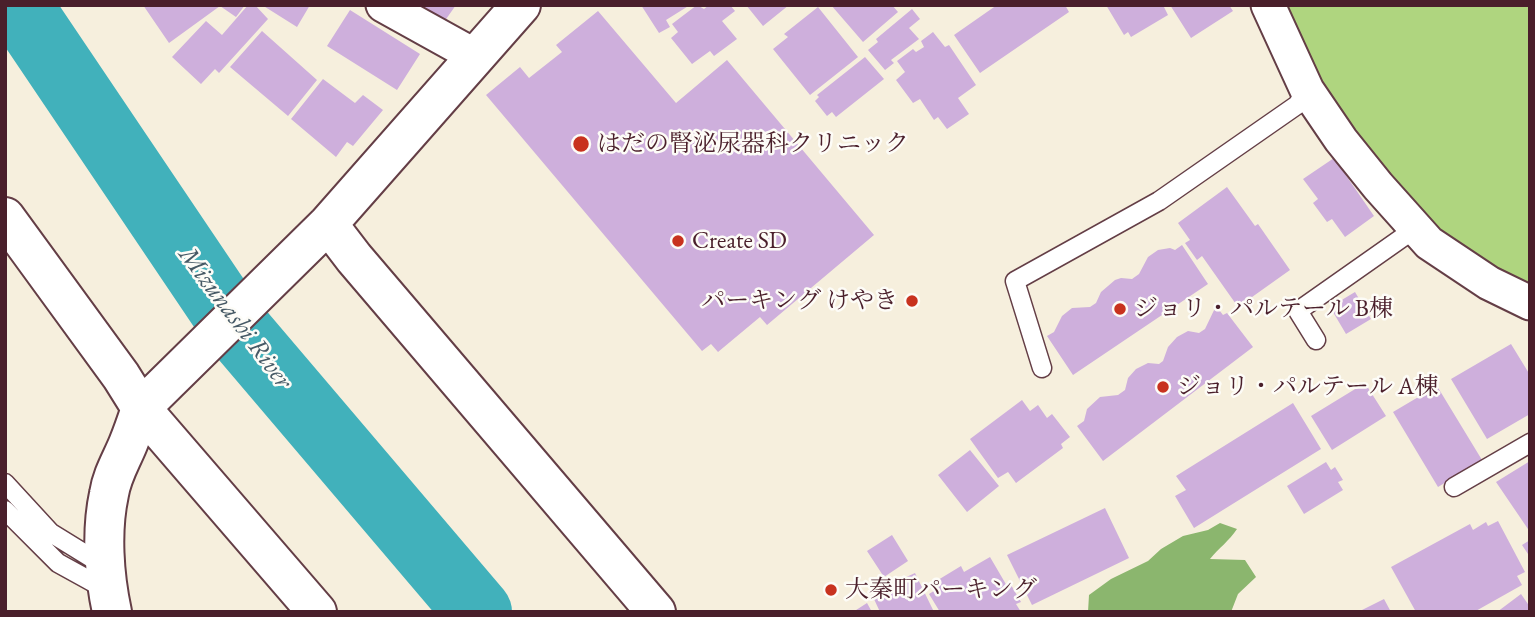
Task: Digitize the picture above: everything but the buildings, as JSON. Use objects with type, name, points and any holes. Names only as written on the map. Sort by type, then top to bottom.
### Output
[{"type":"street","points":[[383,5],[475,56]]},
{"type":"street","points":[[108,590],[108,494],[116,468],[146,403],[322,231],[521,5]]},
{"type":"street","points":[[1268,5],[1307,90],[1341,140],[1429,243],[1489,284],[1530,303]]},
{"type":"street","points":[[5,217],[121,376],[317,612]]},
{"type":"street","points":[[322,231],[354,258],[656,612]]},
{"type":"lane","points":[[1042,368],[1015,281],[1158,201],[1297,105],[1307,90]]},
{"type":"lane","points":[[1316,340],[1298,310],[1416,228]]},
{"type":"lane","points":[[1454,487],[1530,443]]},
{"type":"lane","points":[[5,483],[108,590]]},
{"type":"lane","points":[[5,510],[58,563],[108,590]]},
{"type":"green space","points":[[1283,5],[1530,5],[1530,292],[1451,244],[1402,199],[1323,94]]},
{"type":"green space","points":[[1220,523],[1237,529],[1210,559],[1245,560],[1256,577],[1238,594],[1231,612],[1088,612],[1089,595],[1111,579],[1148,561],[1161,549],[1183,536],[1208,530]]},
{"type":"waterway","name":"Mizunashi River","points":[[18,5],[233,324],[478,612]]},
{"type":"place","name":"はだの腎泌尿器科クリニック","points":[[581,144]]},
{"type":"place","name":"Create SD","points":[[678,241]]},
{"type":"place","name":"パーキング けやき","points":[[912,301]]},
{"type":"place","name":"ジョリ・パルテール B棟","points":[[1120,309]]},
{"type":"place","name":"ジョリ・パルテール A棟","points":[[1163,387]]},
{"type":"place","name":"大秦町パーキング","points":[[831,590]]}]
